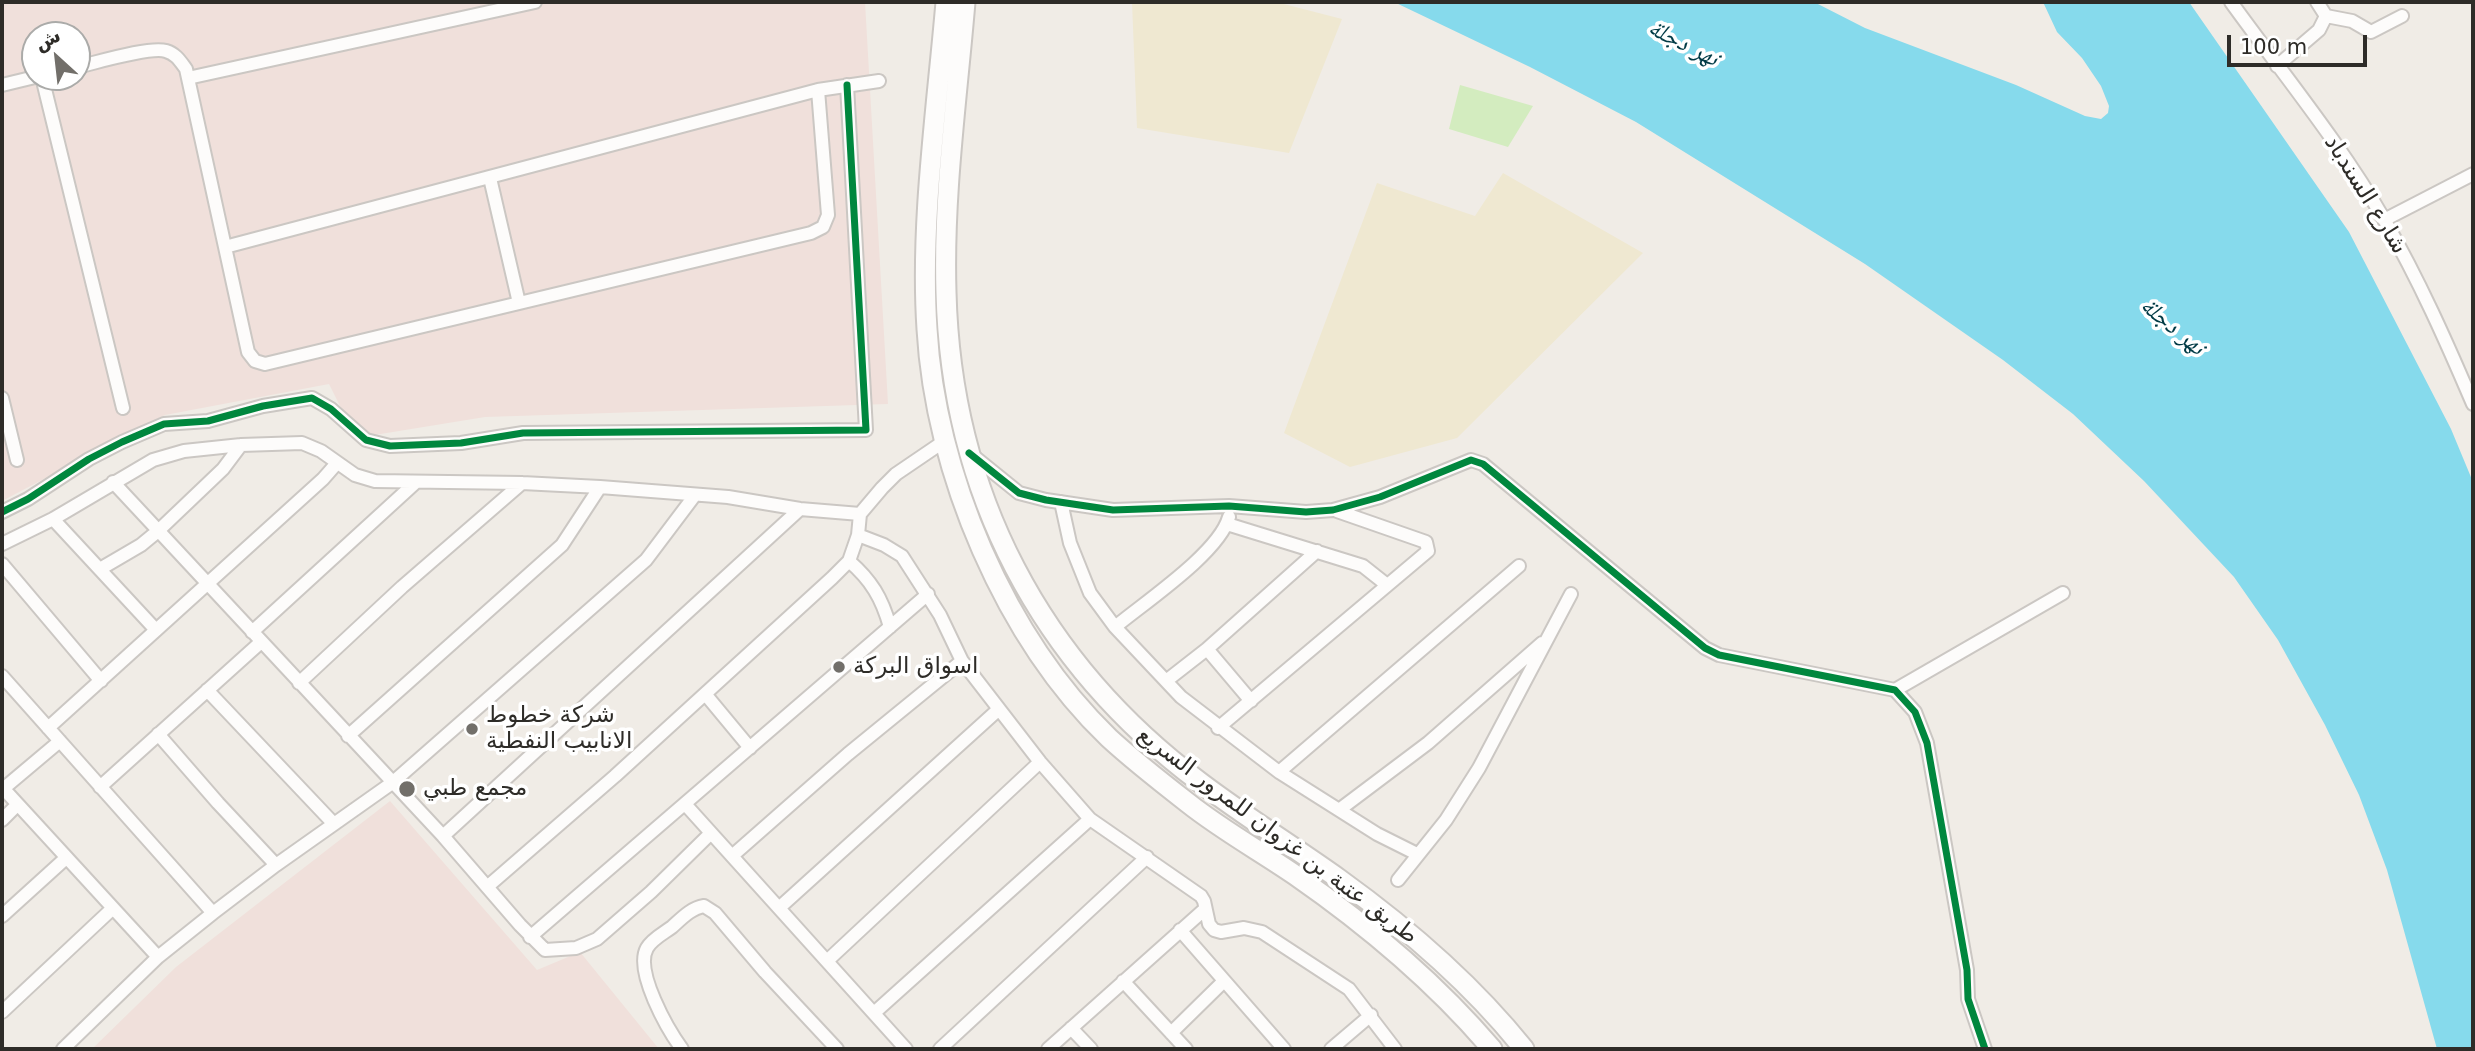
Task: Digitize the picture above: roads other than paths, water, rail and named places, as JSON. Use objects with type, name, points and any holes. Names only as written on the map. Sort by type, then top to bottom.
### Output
[{"type":"highway","name":"طريق عتبة بن غزوان للمرور السريع","points":[[946,2],[926,264],[930,361],[1000,534],[1035,604],[1065,650],[1113,707],[1146,739],[1198,780],[1337,877],[1397,924],[1471,990],[1524,1049]]},
{"type":"highway","name":"طريق عتبة بن غزوان للمرور السريع","points":[[965,2],[948,201],[946,264],[949,413],[946,440],[977,537],[1014,614],[1042,658],[1091,718],[1135,760],[1192,806],[1295,875],[1402,957],[1451,1003],[1492,1049]]},
{"type":"street","points":[[188,78],[536,2]]},
{"type":"street","name":"شارع السندباد","points":[[2231,2],[2325,129],[2384,219],[2439,323],[2473,404]]},
{"type":"street","points":[[2317,2],[2326,16],[2353,21],[2371,32],[2402,16]]},
{"type":"street","points":[[2277,66],[2319,30],[2326,16]]},
{"type":"street","points":[[91,64],[150,50],[163,50],[177,57],[186,69],[248,352],[255,361],[265,364],[811,233],[824,227],[828,215],[818,90]]},
{"type":"street","points":[[2,85],[21,80]]},
{"type":"street","points":[[225,247],[818,90],[879,80]]},
{"type":"street","points":[[2,512],[28,499],[89,459],[164,424],[208,421],[264,406],[312,398],[331,409],[366,440],[390,446],[461,443],[523,433],[866,430],[847,85]]},
{"type":"street","points":[[44,91],[123,408]]},
{"type":"street","points":[[2384,219],[2473,174]]},
{"type":"street","points":[[490,178],[519,303]]},
{"type":"street","points":[[2,398],[17,460]]},
{"type":"street","points":[[487,887],[706,695],[849,561],[858,535],[860,514],[896,474],[946,440]]},
{"type":"street","points":[[2,544],[53,519],[153,460],[184,451],[241,445],[302,443],[321,451],[355,475],[375,481],[600,487],[860,514]]},
{"type":"street","points":[[100,569],[141,545],[158,531],[223,469],[241,445]]},
{"type":"street","points":[[969,453],[1019,493],[1113,510],[1229,506],[1306,512],[1333,510],[1380,498],[1471,460],[1483,464],[1705,648],[1719,655],[1895,690],[1915,712],[1927,743],[1967,970],[1968,999],[1985,1049]]},
{"type":"street","points":[[48,728],[323,479],[337,463]]},
{"type":"street","points":[[113,482],[443,836],[530,937],[545,950],[576,948],[597,939],[651,892],[711,833]]},
{"type":"street","points":[[100,787],[207,690],[257,637],[415,483]]},
{"type":"street","points":[[299,683],[402,587],[522,483]]},
{"type":"street","points":[[348,736],[562,545],[600,487]]},
{"type":"street","points":[[62,1049],[159,957],[213,913],[276,864],[392,783],[646,560],[695,495]]},
{"type":"street","points":[[1061,502],[1070,543],[1090,593],[1115,627],[1181,697],[1218,728],[1279,772],[1377,834],[1417,854]]},
{"type":"street","points":[[1115,627],[1187,568],[1214,542],[1227,524],[1229,506]]},
{"type":"street","points":[[443,836],[800,509]]},
{"type":"street","points":[[1218,728],[1427,551],[1426,542],[1333,510]]},
{"type":"street","points":[[53,519],[156,630]]},
{"type":"street","points":[[1227,524],[1363,566],[1387,585]]},
{"type":"street","points":[[858,535],[884,545],[902,556],[928,594],[962,661],[1040,762],[1090,819],[1201,896],[1209,924],[1214,930],[1221,932],[1244,928],[1262,932],[1349,989],[1395,1049]]},
{"type":"street","points":[[1166,681],[1208,649],[1317,551]]},
{"type":"street","points":[[849,561],[867,576],[878,592],[890,627]]},
{"type":"street","points":[[2,564],[100,681]]},
{"type":"street","points":[[1279,772],[1519,566]]},
{"type":"street","points":[[1895,690],[2063,593]]},
{"type":"street","points":[[530,937],[928,594]]},
{"type":"street","points":[[1398,880],[1446,820],[1479,768],[1571,594]]},
{"type":"street","points":[[1339,810],[1428,743],[1550,635]]},
{"type":"street","points":[[1208,649],[1251,701]]},
{"type":"street","points":[[732,856],[848,754],[962,661]]},
{"type":"street","points":[[2,676],[213,913]]},
{"type":"street","points":[[207,690],[334,824]]},
{"type":"street","points":[[706,695],[750,748]]},
{"type":"street","points":[[779,908],[999,709]]},
{"type":"street","points":[[158,734],[276,864]]},
{"type":"street","points":[[60,741],[3,788],[159,957]]},
{"type":"street","points":[[827,961],[1040,762]]},
{"type":"street","points":[[685,804],[906,1049]]},
{"type":"street","points":[[2,820],[17,805]]},
{"type":"street","points":[[874,1013],[1090,819]]},
{"type":"street","points":[[2,916],[66,858]]},
{"type":"street","points":[[940,1049],[1147,858]]},
{"type":"street","points":[[682,1049],[656,1006],[645,965],[645,954],[654,940],[695,908],[704,906],[715,913],[765,972],[837,1049]]},
{"type":"street","points":[[2,1012],[113,908]]},
{"type":"street","points":[[1048,1049],[1205,909]]},
{"type":"street","points":[[1180,930],[1284,1049]]},
{"type":"street","points":[[1123,981],[1186,1049]]},
{"type":"street","points":[[1171,1033],[1224,981]]},
{"type":"street","points":[[1331,1049],[1371,1015]]},
{"type":"street","points":[[1071,1027],[1091,1049]]},
{"type":"water","name":"نهر دجلة","points":[[1394,2],[1814,2],[1865,28],[2016,85],[2085,116],[2101,119],[2108,113],[2109,106],[2101,86],[2082,58],[2057,32],[2043,2],[2189,2],[2349,232],[2451,429],[2473,482],[2473,1049],[2437,1049],[2387,870],[2359,795],[2325,725],[2278,640],[2234,577],[2144,481],[2073,414],[2003,360],[1865,264],[1636,122],[1530,67]]},
{"type":"place","name":"اسواق البركة","points":[[839,667]]},
{"type":"place","name":"شركة خطوط الانابيب النفطية","points":[[472,729]]},
{"type":"place","name":"مجمع طبي","points":[[407,789]]}]
